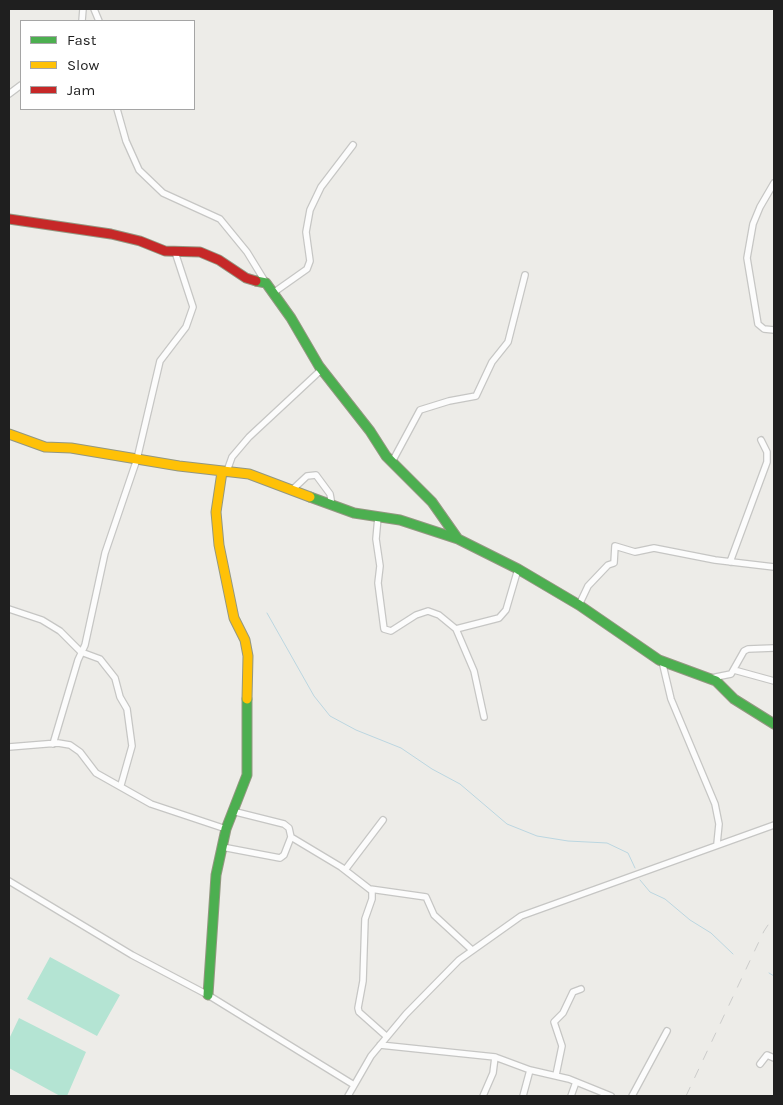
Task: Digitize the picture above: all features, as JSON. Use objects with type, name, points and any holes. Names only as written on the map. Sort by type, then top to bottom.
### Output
[{"type":"street","points":[[9,94],[20,86]]},
{"type":"street","points":[[117,110],[126,142],[139,170],[163,192],[220,219],[247,252],[321,370],[392,462],[432,502],[458,539]]},
{"type":"street","points":[[274,293],[307,269],[310,261],[306,232],[310,210],[321,187],[353,145]]},
{"type":"street","points":[[774,183],[760,207],[753,224],[747,258],[758,324],[764,329],[774,330]]},
{"type":"street","points":[[9,219],[111,234],[160,250],[200,252],[219,260],[246,278],[266,283]]},
{"type":"street","points":[[53,744],[88,634],[105,553],[137,459],[160,361],[186,327],[193,307],[175,252]]},
{"type":"street","points":[[392,462],[420,410],[448,401],[476,396],[492,362],[508,342],[525,275]]},
{"type":"street","points":[[208,995],[212,910],[222,847],[232,811],[247,775],[248,656],[244,640],[234,618],[219,545],[216,512],[224,471],[232,457],[249,437],[321,370]]},
{"type":"street","points":[[9,434],[44,447],[71,448],[249,474],[354,514],[400,520],[458,539],[518,569],[579,605],[662,661],[710,678],[738,702],[774,724]]},
{"type":"street","points":[[730,562],[767,462],[765,445],[761,440]]},
{"type":"street","points":[[292,490],[307,476],[316,475],[326,488],[332,505]]},
{"type":"street","points":[[378,517],[376,539],[380,566],[378,584],[384,629],[387,631],[395,630],[416,614],[428,611],[439,615],[456,629],[474,670],[484,717]]},
{"type":"street","points":[[579,605],[588,586],[608,565],[614,563],[615,546],[635,552],[654,548],[730,562],[774,567]]},
{"type":"street","points":[[456,629],[500,618],[506,610],[518,569]]},
{"type":"street","points":[[9,609],[50,625],[66,636],[82,652],[102,661],[115,678],[120,697],[127,709],[132,746],[121,785]]},
{"type":"street","points":[[710,678],[728,676],[734,670],[744,651],[774,648]]},
{"type":"street","points":[[662,661],[671,699],[715,804],[719,824],[717,844]]},
{"type":"street","points":[[734,670],[774,681]]},
{"type":"street","points":[[9,747],[53,744],[70,745],[80,752],[96,772],[151,804],[226,829]]},
{"type":"street","points":[[222,847],[280,858],[284,855],[291,837],[289,828],[284,824],[232,811]]},
{"type":"street","points":[[345,870],[384,820]]},
{"type":"street","points":[[348,1096],[364,1066],[386,1036],[406,1014],[472,950],[532,910],[774,825]]},
{"type":"street","points":[[291,837],[345,870],[370,889],[373,894],[365,919],[363,982],[358,1008],[359,1012],[386,1036]]},
{"type":"street","points":[[9,882],[132,955],[208,995],[354,1085]]},
{"type":"street","points":[[370,889],[426,897],[434,915],[472,950]]},
{"type":"street","points":[[556,1076],[562,1046],[554,1022],[563,1013],[573,992],[581,989]]},
{"type":"street","points":[[632,1096],[666,1031]]},
{"type":"street","points":[[380,1045],[495,1057],[530,1070],[576,1082],[612,1096]]},
{"type":"street","points":[[760,1064],[767,1055],[774,1058]]},
{"type":"street","points":[[484,1096],[493,1073],[495,1057]]},
{"type":"street","points":[[523,1096],[530,1070]]},
{"type":"street","points":[[570,1096],[576,1082]]},
{"type":"green space","points":[[50,957],[120,995],[97,1036],[27,999]]},
{"type":"green space","points":[[19,1018],[86,1052],[67,1096],[60,1096],[9,1068],[9,1039]]},
{"type":"waterway","points":[[267,613],[314,696],[330,716],[356,730],[401,748],[432,769],[460,784],[507,824],[537,836],[568,841],[607,843],[628,853],[635,868]]},
{"type":"waterway","points":[[640,880],[650,892],[665,899],[690,920],[711,933],[733,954]]},
{"type":"waterway","points":[[769,973],[774,976]]},
{"type":"railway","points":[[686,1096],[764,931],[774,916]]},
{"type":"traffic: fast","points":[[256,281],[266,283],[291,318],[319,366],[370,431],[386,456],[432,502],[458,539]]},
{"type":"traffic: fast","points":[[310,497],[354,513],[400,520],[458,539],[518,569],[579,605],[659,660],[716,681],[734,699],[774,724]]},
{"type":"traffic: fast","points":[[208,995],[216,875],[226,829],[247,775],[247,699]]},
{"type":"traffic: slow","points":[[9,434],[45,447],[71,448],[179,466],[249,474],[310,497]]},
{"type":"traffic: slow","points":[[222,472],[216,512],[219,545],[234,618],[245,640],[248,656],[247,699]]},
{"type":"traffic: jam","points":[[9,219],[111,234],[140,241],[165,251],[200,252],[219,260],[246,278],[256,281]]}]
